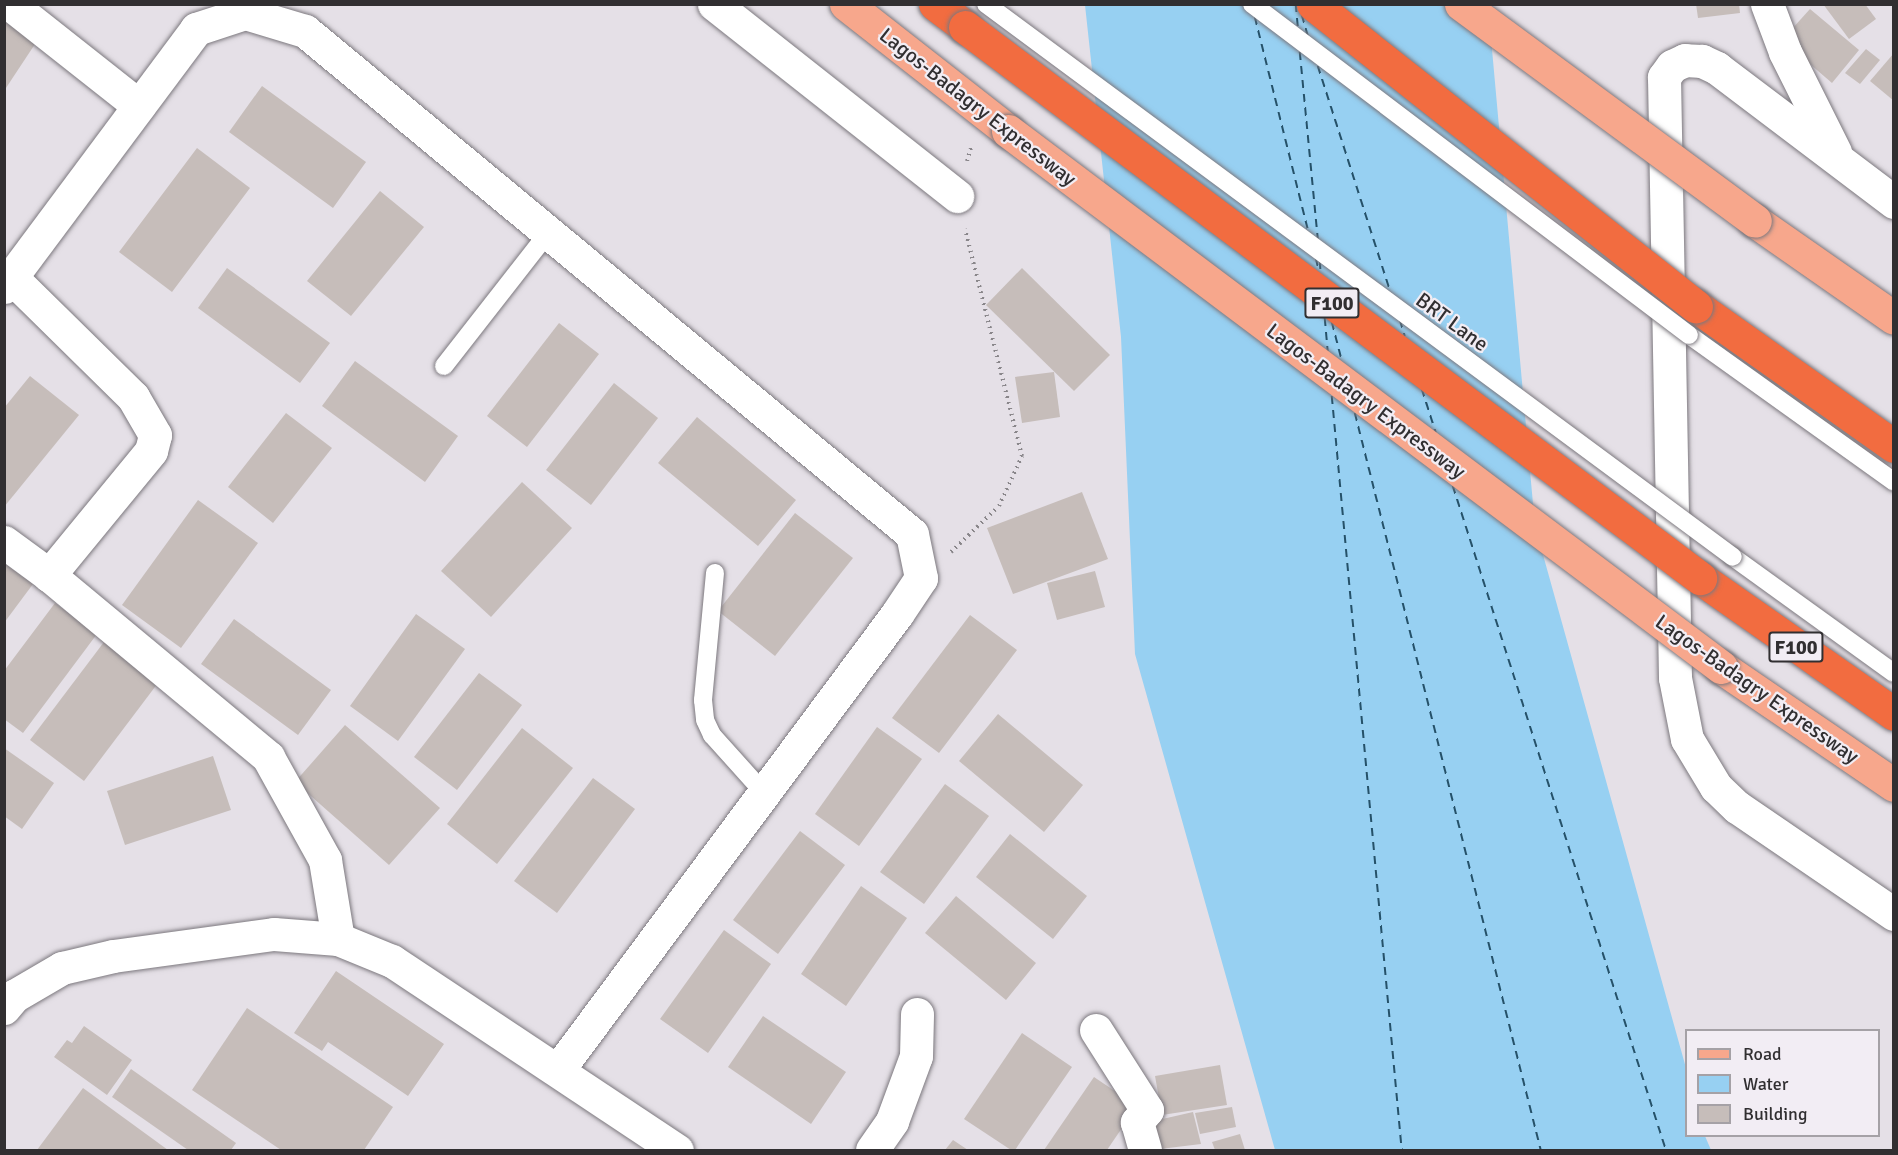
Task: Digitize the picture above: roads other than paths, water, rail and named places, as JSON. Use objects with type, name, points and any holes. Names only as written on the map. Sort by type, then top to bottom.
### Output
[{"type":"highway","name":"F100","points":[[935,4],[975,16],[1700,578],[1893,714]]},
{"type":"highway","points":[[1313,4],[1692,320],[1893,446]]},
{"type":"main road","name":"Lagos-Badagry Expressway","points":[[846,4],[1008,131],[1721,668],[1893,785]]},
{"type":"main road","points":[[1461,4],[1755,221],[1893,318]]},
{"type":"street","points":[[9,4],[139,106]]},
{"type":"street","points":[[714,4],[957,196]]},
{"type":"street","points":[[1767,4],[1785,52],[1838,159]]},
{"type":"street","points":[[49,575],[151,451],[155,435],[133,397],[7,276],[196,29],[245,13],[305,32],[912,534],[921,578],[558,1070]]},
{"type":"street","points":[[1893,202],[1717,68],[1702,61],[1685,60],[1672,66],[1664,77],[1675,678],[1688,739],[1716,787],[1737,807],[1893,914]]},
{"type":"street","points":[[4,542],[49,575],[268,757],[325,860],[338,939]]},
{"type":"street","points":[[4,1008],[14,996],[62,968],[113,956],[274,934],[338,939],[392,961],[677,1150]]},
{"type":"street","points":[[872,1150],[892,1121],[916,1056],[917,1014]]},
{"type":"street","points":[[1096,1030],[1146,1110],[1137,1122],[1145,1150]]},
{"type":"lane","points":[[1252,4],[1692,320],[1893,482]]},
{"type":"lane","name":"BRT Lane","points":[[975,16],[1893,673]]},
{"type":"lane","points":[[444,366],[548,232]]},
{"type":"lane","points":[[715,573],[703,700],[705,720],[712,735],[764,793]]},
{"type":"water","points":[[1085,5],[1488,5],[1535,526],[1685,1064],[1685,1137],[1705,1137],[1711,1150],[1275,1150],[1135,654],[1121,337]]}]
